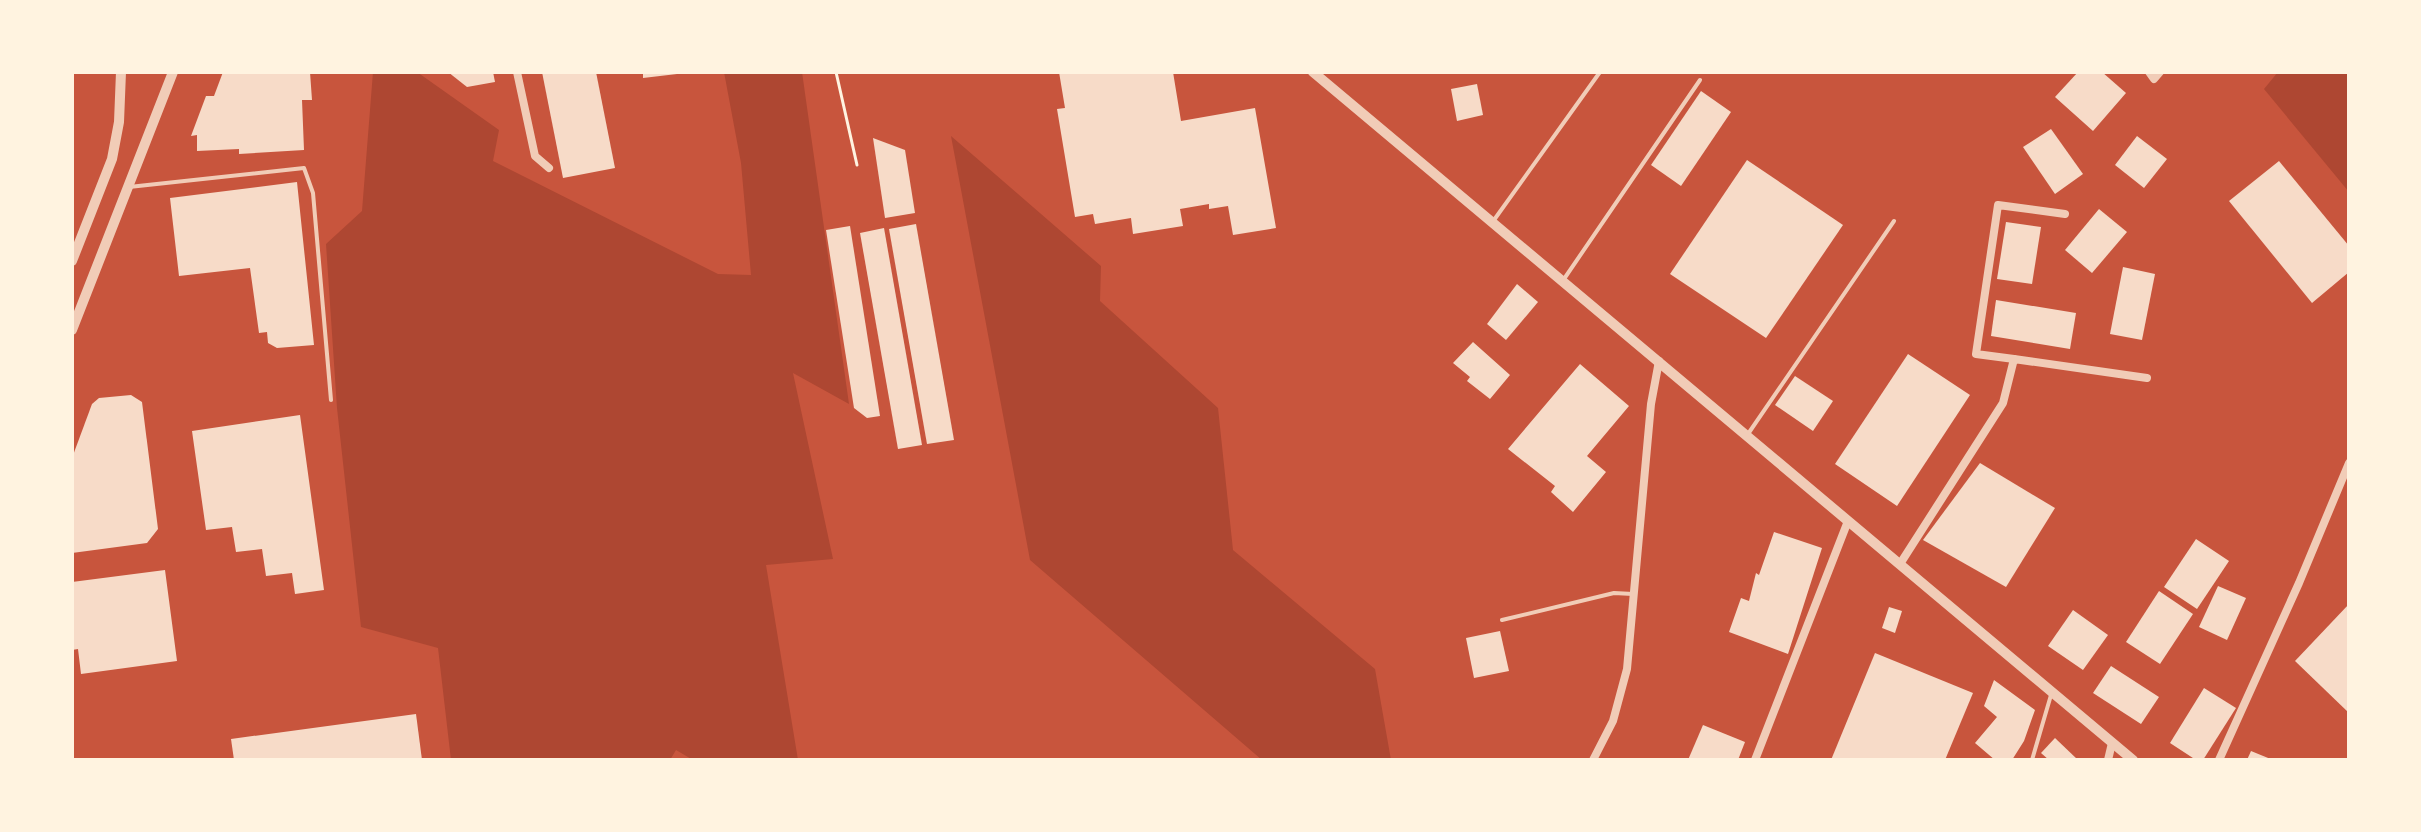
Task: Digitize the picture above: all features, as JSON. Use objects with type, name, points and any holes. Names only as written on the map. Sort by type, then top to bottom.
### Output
[{"type":"street","points":[[72,261],[112,159],[119,122],[121,72]]},
{"type":"street","points":[[72,330],[173,72]]},
{"type":"street","points":[[517,72],[535,156],[549,168]]},
{"type":"street","points":[[1313,72],[2133,760]]},
{"type":"street","points":[[2149,72],[2154,79],[2160,72]]},
{"type":"street","points":[[2065,214],[1998,205],[1976,354],[2147,378]]},
{"type":"street","points":[[1900,564],[2003,403],[2014,359]]},
{"type":"street","points":[[1593,760],[1613,721],[1627,669],[1651,404],[1659,361]]},
{"type":"street","points":[[2219,760],[2349,463]]},
{"type":"street","points":[[1755,760],[1848,521]]},
{"type":"street","points":[[2108,760],[2112,743]]},
{"type":"lane","points":[[1493,222],[1600,72]]},
{"type":"lane","points":[[1563,281],[1700,80]]},
{"type":"lane","points":[[127,187],[304,168],[313,193],[331,400]]},
{"type":"lane","points":[[1747,436],[1894,221]]},
{"type":"lane","points":[[1502,620],[1614,593],[1633,594]]},
{"type":"lane","points":[[2032,760],[2052,693]]},
{"type":"path","points":[[836,72],[857,165]]},
{"type":"shaded area","points":[[373,72],[417,72],[499,130],[493,161],[718,274],[751,275],[741,163],[724,72],[802,72],[849,404],[793,373],[833,559],[766,565],[798,760],[693,760],[676,750],[670,760],[451,760],[438,648],[361,627],[337,408],[326,244],[362,211]]},
{"type":"shaded area","points":[[2278,72],[2349,72],[2349,192],[2264,89]]},
{"type":"shaded area","points":[[951,136],[1101,266],[1100,301],[1218,408],[1233,550],[1375,669],[1391,760],[1262,760],[1030,560]]},
{"type":"building","points":[[223,72],[310,72],[312,100],[302,100],[304,150],[239,154],[239,149],[197,151],[197,135],[191,136],[206,96],[214,96]]},
{"type":"building","points":[[448,72],[493,72],[495,82],[467,87]]},
{"type":"building","points":[[542,72],[596,72],[615,168],[563,178]]},
{"type":"building","points":[[643,72],[676,72],[677,74],[643,78]]},
{"type":"building","points":[[1059,72],[1173,72],[1181,121],[1255,108],[1276,228],[1233,235],[1228,206],[1209,209],[1209,204],[1180,209],[1183,226],[1133,234],[1131,218],[1095,224],[1093,214],[1075,217],[1057,109],[1065,108]]},
{"type":"building","points":[[2078,72],[2102,72],[2126,93],[2093,131],[2055,97]]},
{"type":"building","points":[[1477,84],[1483,115],[1457,121],[1451,89]]},
{"type":"building","points":[[1701,91],[1731,112],[1681,186],[1651,165]]},
{"type":"building","points":[[2051,129],[2083,174],[2055,194],[2023,147]]},
{"type":"building","points":[[2137,136],[2167,159],[2144,188],[2115,165]]},
{"type":"building","points":[[873,138],[905,150],[915,213],[885,218]]},
{"type":"building","points":[[1747,160],[1843,225],[1766,338],[1670,274]]},
{"type":"building","points":[[2279,161],[2349,246],[2349,272],[2312,303],[2229,201]]},
{"type":"building","points":[[297,182],[314,345],[277,348],[268,343],[267,332],[259,333],[250,268],[179,276],[170,198]]},
{"type":"building","points":[[2099,209],[2127,232],[2092,273],[2065,250]]},
{"type":"building","points":[[2006,222],[2041,227],[2032,284],[1997,279]]},
{"type":"building","points":[[916,224],[954,440],[927,444],[889,229]]},
{"type":"building","points":[[850,226],[880,416],[867,418],[854,408],[826,230]]},
{"type":"building","points":[[884,228],[922,445],[898,449],[860,233]]},
{"type":"building","points":[[2123,267],[2155,274],[2142,340],[2110,334]]},
{"type":"building","points":[[1517,284],[1538,302],[1506,340],[1487,324]]},
{"type":"building","points":[[1996,300],[2076,313],[2070,349],[1991,336]]},
{"type":"building","points":[[1473,342],[1510,375],[1490,399],[1467,381],[1470,377],[1453,363]]},
{"type":"building","points":[[1908,354],[1970,395],[1897,506],[1835,464]]},
{"type":"building","points":[[1580,364],[1629,406],[1587,456],[1606,472],[1573,512],[1551,492],[1555,486],[1508,449]]},
{"type":"building","points":[[1795,376],[1833,401],[1813,431],[1775,405]]},
{"type":"building","points":[[131,395],[142,402],[158,529],[147,543],[72,553],[72,458],[92,404],[99,398]]},
{"type":"building","points":[[300,415],[324,590],[295,594],[292,573],[266,576],[262,549],[236,552],[232,527],[206,530],[192,431]]},
{"type":"building","points":[[1980,463],[2055,508],[2006,587],[1923,540]]},
{"type":"building","points":[[1774,532],[1822,548],[1788,654],[1729,632],[1741,598],[1749,601],[1756,573],[1759,575]]},
{"type":"building","points":[[2196,539],[2229,561],[2197,609],[2164,587]]},
{"type":"building","points":[[165,570],[177,661],[81,674],[78,649],[72,650],[72,582]]},
{"type":"building","points":[[2218,586],[2246,598],[2227,640],[2199,627]]},
{"type":"building","points":[[2159,591],[2193,614],[2160,664],[2126,642]]},
{"type":"building","points":[[2349,604],[2349,713],[2295,661]]},
{"type":"building","points":[[1889,607],[1902,611],[1895,633],[1882,628]]},
{"type":"building","points":[[2073,610],[2108,635],[2083,670],[2048,646]]},
{"type":"building","points":[[1500,631],[1509,671],[1474,678],[1466,638]]},
{"type":"building","points":[[1875,653],[1973,693],[1945,760],[1831,760]]},
{"type":"building","points":[[2111,666],[2159,697],[2141,724],[2093,693]]},
{"type":"building","points":[[1994,680],[2035,710],[2024,741],[2012,760],[1995,760],[1975,743],[1997,717],[1984,706]]},
{"type":"building","points":[[2204,688],[2236,708],[2203,760],[2196,760],[2170,743]]},
{"type":"building","points":[[416,714],[422,760],[234,760],[231,739]]},
{"type":"building","points":[[1703,725],[1745,742],[1738,760],[1688,760]]},
{"type":"building","points":[[2055,738],[2078,760],[2049,760],[2041,753]]},
{"type":"building","points":[[2251,751],[2273,760],[2247,760]]}]
